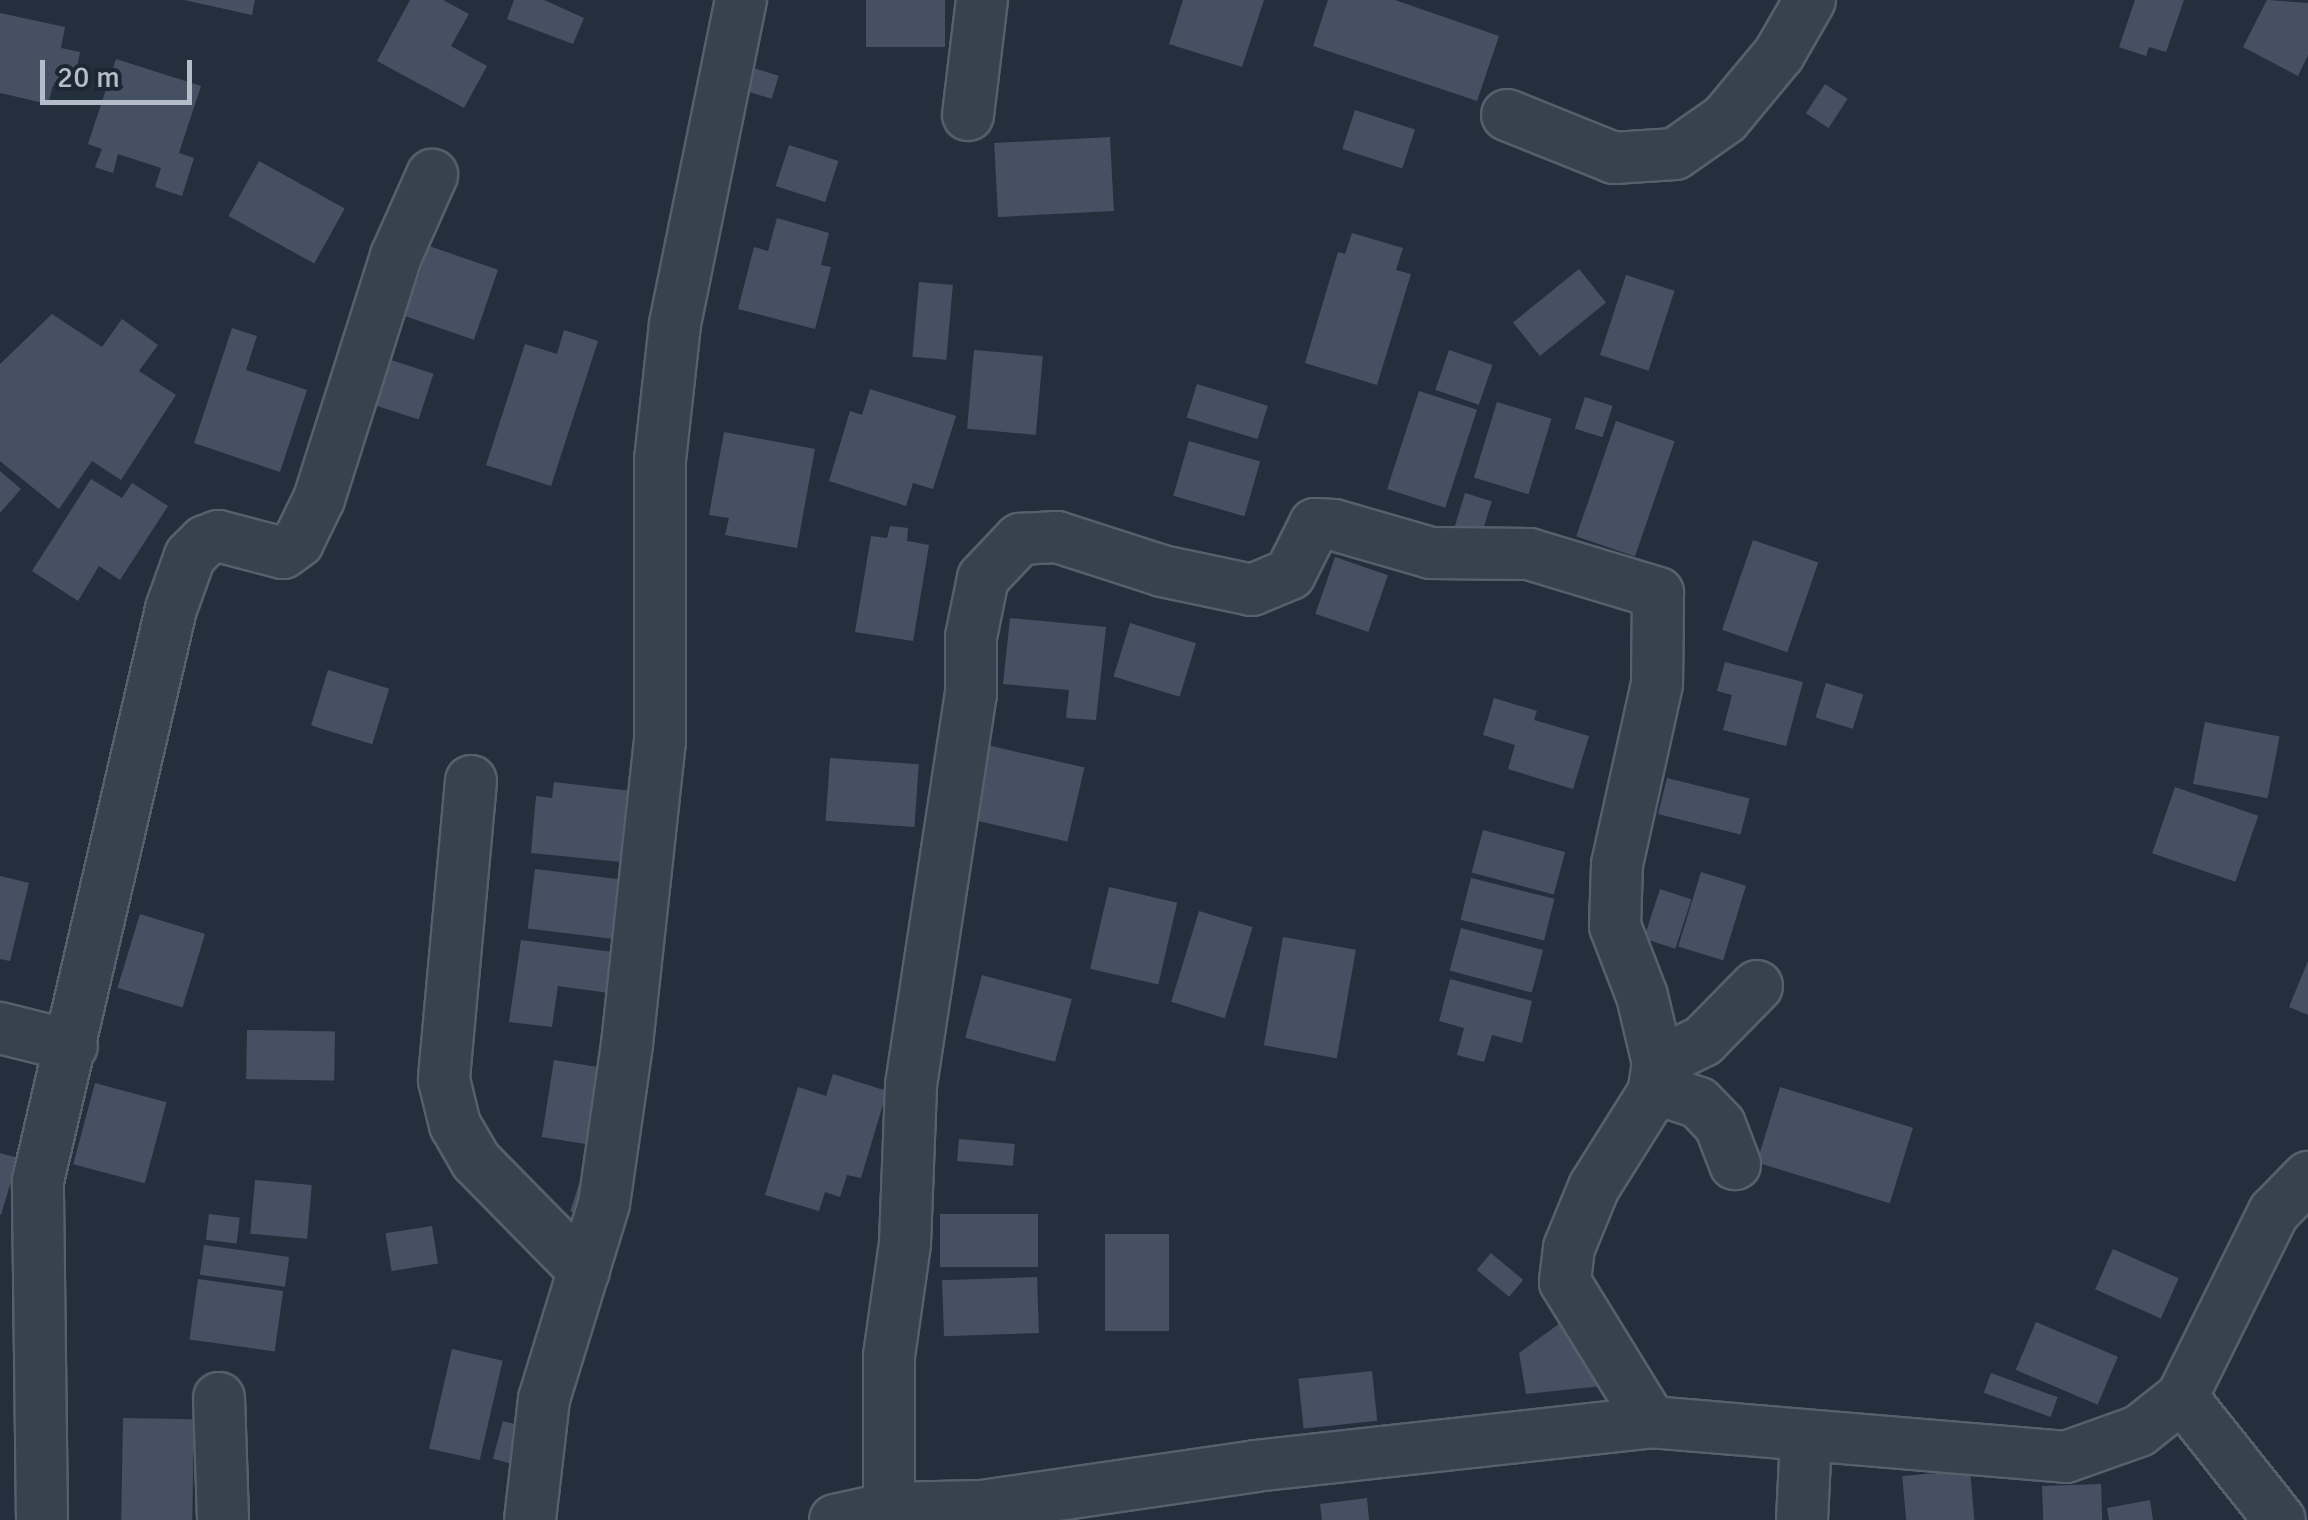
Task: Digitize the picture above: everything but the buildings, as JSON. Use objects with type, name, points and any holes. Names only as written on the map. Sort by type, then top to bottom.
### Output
[{"type":"street","points":[[530,1520],[544,1399],[604,1204],[648,888],[660,742],[660,460],[675,324],[741,0]]},
{"type":"street","points":[[968,115],[982,0]]},
{"type":"street","points":[[1507,115],[1614,158],[1676,154],[1725,119],[1779,54],[1810,0]]},
{"type":"street","points":[[42,1520],[38,1181],[170,609],[190,556],[218,536],[264,552],[284,553],[298,542],[320,499],[396,256],[432,174]]},
{"type":"street","points":[[889,1508],[889,1356],[905,1243],[911,1085],[971,694],[971,637],[983,578],[1020,539],[1057,537],[1162,571],[1252,590],[1290,574],[1316,524],[1334,525],[1431,553],[1530,554],[1658,594],[1657,684],[1617,865],[1616,926],[1656,1076],[1699,1103],[1720,1125],[1735,1164]]},
{"type":"street","points":[[471,781],[444,1080],[456,1125],[476,1161],[584,1272]]},
{"type":"street","points":[[1651,1422],[1566,1282],[1570,1248],[1594,1188],[1656,1076],[1703,1040],[1757,986]]},
{"type":"street","points":[[0,1028],[72,1046]]},
{"type":"street","points":[[835,1520],[889,1508],[982,1506],[1256,1466],[1651,1422],[2066,1457],[2139,1431],[2182,1397],[2274,1212],[2308,1177]]},
{"type":"street","points":[[2182,1397],[2280,1520]]},
{"type":"street","points":[[219,1398],[223,1520]]},
{"type":"street","points":[[1802,1520],[1806,1437]]}]
